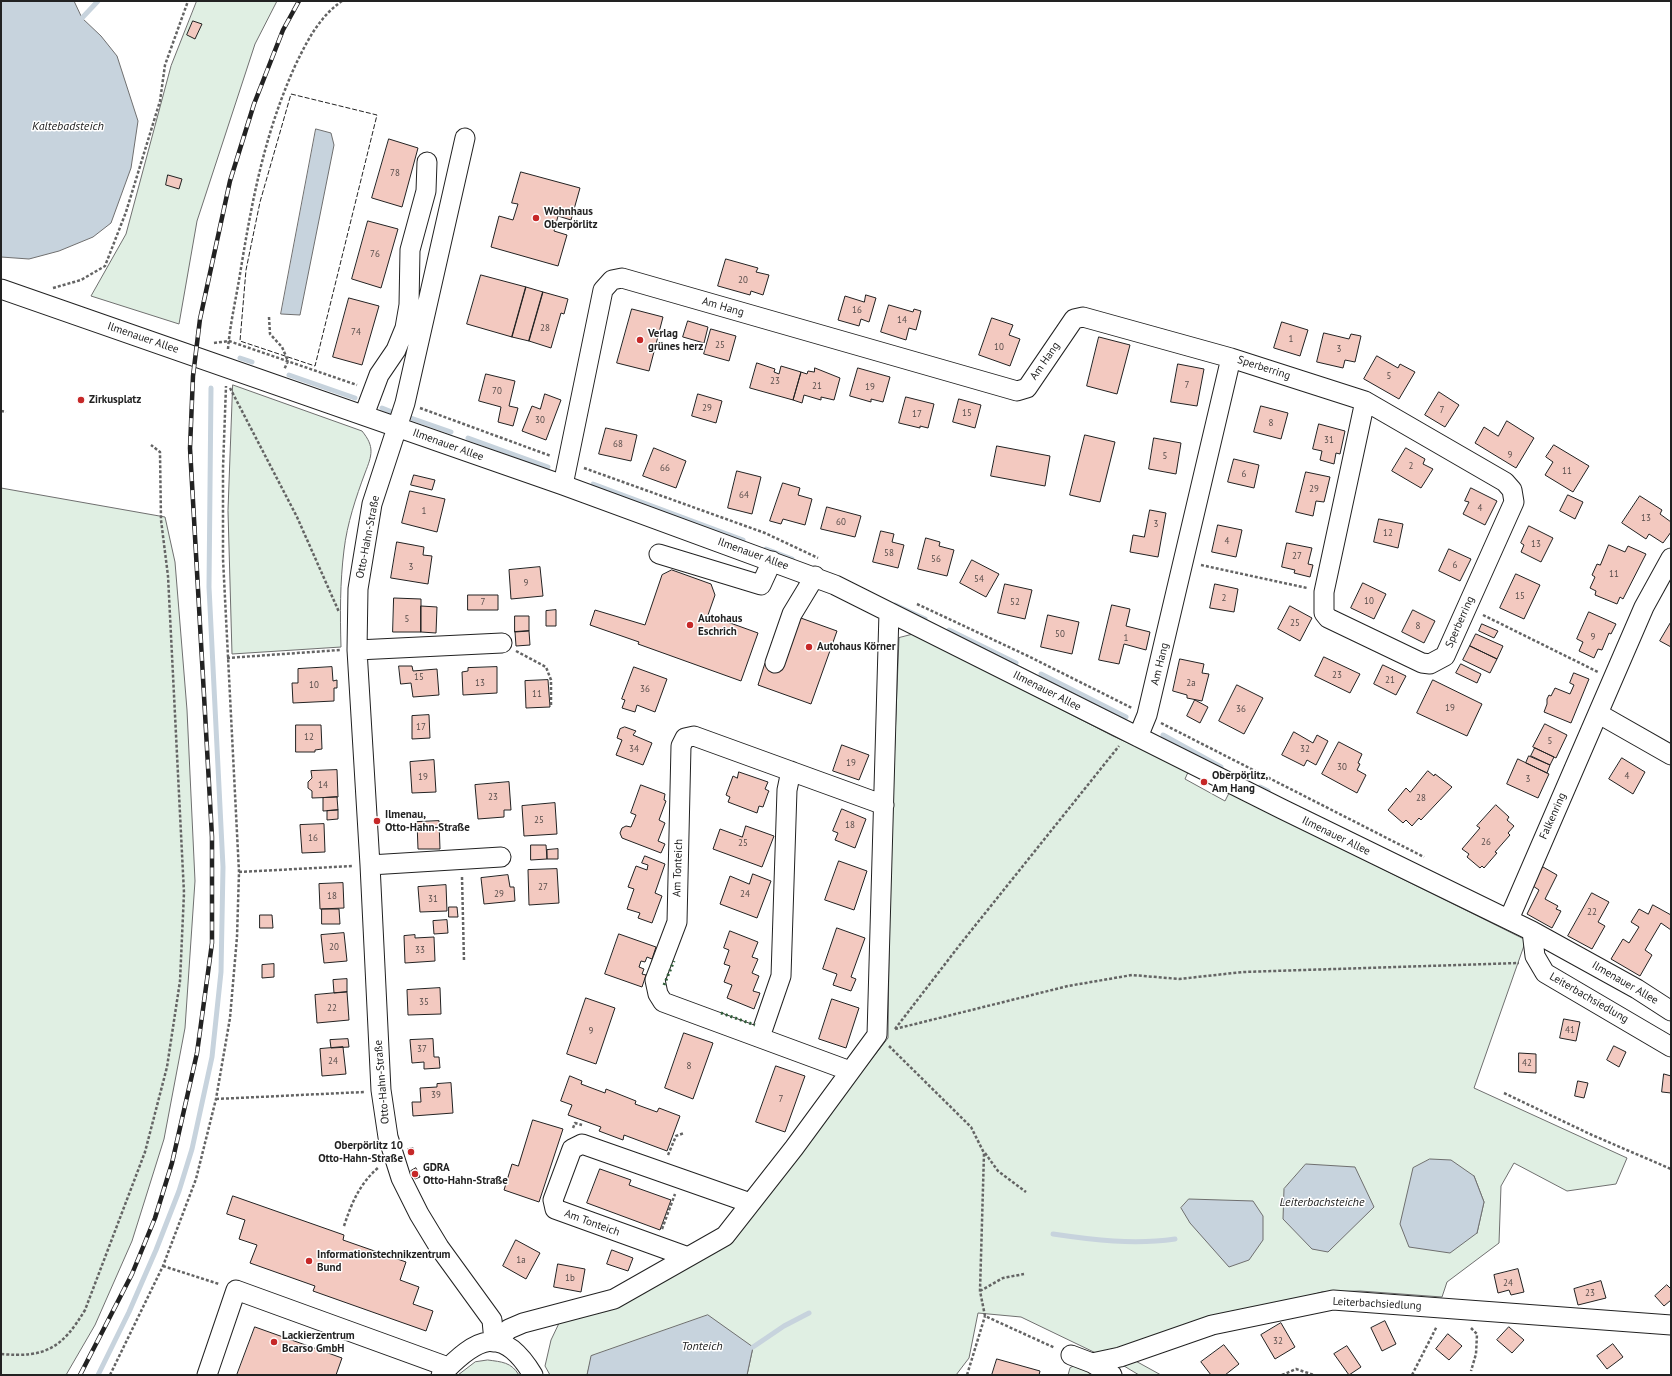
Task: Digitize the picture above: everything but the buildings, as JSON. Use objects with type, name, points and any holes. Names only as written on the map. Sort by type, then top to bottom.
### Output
[{"type":"street","name":"Ilmenauer Allee","points":[[398,427],[405,403],[465,138]]},
{"type":"street","points":[[364,415],[379,375],[396,350],[405,328],[409,305],[410,250],[426,191],[427,162]]},
{"type":"street","name":"Am Hang","points":[[563,485],[603,290],[612,280],[622,278],[1017,391],[1026,388],[1074,319],[1083,317],[1231,358],[1185,561],[1147,715],[1138,737]]},
{"type":"street","name":"Ilmenauer Allee","points":[[1,289],[563,485],[815,576],[1138,737],[1509,919],[1637,989],[1671,1011]]},
{"type":"street","name":"Sperberring","points":[[1231,358],[1366,401],[1505,482],[1512,490],[1514,502],[1445,656],[1430,664],[1422,663],[1328,618],[1324,613],[1324,592],[1366,401]]},
{"type":"street","name":"Otto-Hahn-Straße","points":[[398,427],[372,504],[358,589],[357,617],[357,650],[370,865],[381,1090],[388,1137],[394,1159],[419,1214],[439,1247],[492,1320],[494,1342]]},
{"type":"street","points":[[660,554],[761,585],[772,561]]},
{"type":"street","name":"Falkenring","points":[[1509,919],[1644,607],[1665,581],[1671,558]]},
{"type":"street","points":[[775,663],[792,614],[815,576]]},
{"type":"street","points":[[494,1342],[509,1330],[523,1323],[614,1299],[725,1236],[850,1071],[886,1032],[884,805],[889,612]]},
{"type":"street","points":[[357,650],[502,643]]},
{"type":"street","points":[[1598,714],[1671,755]]},
{"type":"street","name":"Am Tonteich","points":[[850,1071],[663,1002],[658,994],[655,980],[677,922],[681,746],[685,738],[694,736],[884,805]]},
{"type":"street","points":[[760,1037],[781,976],[788,790],[791,771]]},
{"type":"street","points":[[370,865],[501,857]]},
{"type":"street","name":"Leiterbachsiedlung","points":[[1532,931],[1535,956],[1545,973],[1666,1043],[1671,1048]]},
{"type":"street","name":"Am Tonteich","points":[[688,1257],[555,1209],[553,1200],[572,1149],[582,1144],[750,1204]]},
{"type":"street","points":[[207,1375],[236,1290],[444,1371],[465,1351],[476,1344],[494,1342],[512,1348],[520,1355],[533,1375]]},
{"type":"street","name":"Leiterbachsiedlung","points":[[1092,1363],[1120,1357],[1212,1325],[1333,1300],[1444,1307],[1671,1325]]},
{"type":"street","points":[[1071,1355],[1092,1363],[1112,1375]]},
{"type":"path","points":[[35,302],[40,292],[81,280],[105,266],[126,212],[160,102],[165,65],[188,1]]},
{"type":"path","points":[[212,344],[229,341],[255,193],[271,125],[305,46],[321,19],[342,1]]},
{"type":"path","points":[[269,318],[270,334],[282,347],[288,361],[278,386]]},
{"type":"path","points":[[110,1375],[163,1266],[196,1179],[216,1099],[230,1018],[237,937],[239,872],[223,559],[223,468],[226,380],[297,517],[341,618],[357,617]]},
{"type":"path","points":[[1,410],[6,412]]},
{"type":"path","points":[[1,1354],[17,1356],[54,1348],[71,1333],[85,1310],[145,1152],[167,1067],[180,981],[184,893],[169,584],[161,520],[160,452],[151,445]]},
{"type":"path","points":[[1185,561],[1324,592]]},
{"type":"path","points":[[1467,607],[1613,679]]},
{"type":"path","points":[[227,658],[357,650]]},
{"type":"path","points":[[521,653],[546,667],[550,680],[551,707]]},
{"type":"path","points":[[886,1032],[1117,747],[1138,737]]},
{"type":"path","points":[[461,859],[464,961]]},
{"type":"path","points":[[239,872],[370,865]]},
{"type":"path","points":[[886,1032],[1068,986],[1132,975],[1179,979],[1242,972],[1520,963],[1535,956]]},
{"type":"path","points":[[886,1032],[971,1127],[984,1153],[998,1171],[1026,1192]]},
{"type":"path","points":[[216,1099],[381,1090]]},
{"type":"path","points":[[1504,1093],[1592,1135],[1671,1169]]},
{"type":"path","points":[[667,1158],[676,1136],[684,1133]]},
{"type":"path","points":[[967,1375],[985,1316],[980,1291],[984,1153]]},
{"type":"path","points":[[344,1226],[353,1200],[367,1177],[380,1166],[394,1159]]},
{"type":"path","points":[[163,1266],[236,1290]]},
{"type":"path","points":[[980,1291],[1003,1278],[1024,1274]]},
{"type":"path","points":[[1412,1375],[1439,1323],[1444,1307]]},
{"type":"path","points":[[985,1316],[1071,1355]]},
{"type":"path","points":[[1467,1324],[1477,1334],[1476,1354],[1471,1371]]},
{"type":"path","points":[[1282,1375],[1296,1369],[1314,1375]]},
{"type":"green space","points":[[197,1],[277,1],[255,44],[197,221],[179,324],[91,296],[126,234],[171,66]]},
{"type":"green space","points":[[233,385],[362,431],[369,442],[371,447],[371,456],[352,511],[344,550],[340,623],[341,647],[232,654],[228,511]]},
{"type":"green space","points":[[1,488],[165,517],[175,562],[187,710],[195,881],[185,1028],[164,1139],[132,1241],[95,1325],[66,1375],[1,1375]]},
{"type":"green space","points":[[914,634],[1113,736],[1189,770],[1185,779],[1225,801],[1229,793],[1526,940],[1474,1088],[1627,1158],[1616,1184],[1567,1191],[1514,1163],[1501,1186],[1499,1243],[1447,1282],[1442,1297],[1360,1291],[1322,1292],[1127,1346],[1102,1356],[1021,1317],[978,1313],[969,1358],[956,1375],[747,1375],[753,1347],[592,1356],[587,1375],[550,1375],[545,1366],[551,1340],[561,1319],[654,1284],[782,1174],[888,1038],[890,865],[899,638]],"holes":[[[1474,1176],[1484,1202],[1477,1233]]]},
{"type":"green space","points":[[1132,1359],[1161,1375],[1139,1375],[1119,1363]]},
{"type":"green space","points":[[488,1360],[502,1362],[509,1365],[513,1367],[519,1375],[458,1375],[475,1362]]},
{"type":"green space","points":[[1081,1363],[1105,1375],[1068,1375],[1070,1368]]},
{"type":"water","name":"Kaltebadsteich","points":[[1,1],[74,1],[82,18],[101,36],[117,56],[138,121],[131,168],[111,223],[93,237],[59,251],[29,259],[1,257]]},
{"type":"water","points":[[316,129],[331,133],[334,145],[300,315],[281,314]]},
{"type":"water","points":[[1430,1159],[1451,1160],[1474,1176],[1484,1202],[1477,1233],[1450,1253],[1409,1247],[1400,1224],[1413,1168]]},
{"type":"water","name":"Leiterbachsteiche","points":[[1306,1164],[1355,1167],[1374,1207],[1328,1252],[1312,1249],[1283,1219],[1284,1189]]},
{"type":"water","points":[[1189,1199],[1253,1201],[1263,1216],[1263,1240],[1249,1260],[1229,1267],[1190,1223],[1181,1208]]},
{"type":"water","name":"Tonteich","points":[[708,1315],[753,1347],[747,1375],[587,1375],[591,1356]]},
{"type":"waterway","points":[[82,18],[98,1]]},
{"type":"waterway","points":[[240,358],[252,362]]},
{"type":"waterway","points":[[289,375],[355,398]]},
{"type":"waterway","points":[[98,1375],[129,1312],[156,1250],[179,1191],[192,1149],[212,1057],[221,972],[223,867],[209,587],[211,388]]},
{"type":"waterway","points":[[382,408],[397,414]]},
{"type":"waterway","points":[[405,416],[451,432]]},
{"type":"waterway","points":[[468,438],[548,467]]},
{"type":"waterway","points":[[593,484],[743,540]]},
{"type":"waterway","points":[[766,549],[792,559]]},
{"type":"waterway","points":[[895,605],[925,619]]},
{"type":"waterway","points":[[949,630],[1016,663]]},
{"type":"waterway","points":[[1041,674],[1126,717]]},
{"type":"waterway","points":[[1163,735],[1221,767]]},
{"type":"waterway","points":[[1260,787],[1268,791]]},
{"type":"waterway","points":[[1053,1234],[1098,1240],[1129,1242],[1175,1239]]},
{"type":"waterway","points":[[753,1347],[784,1326],[809,1313]]},
{"type":"railway","points":[[80,1375],[132,1274],[155,1218],[172,1163],[197,1053],[212,943],[212,837],[190,448],[193,376],[200,319],[230,181],[254,104],[283,30],[299,1]]},
{"type":"hedge","points":[[664,985],[674,961]]},
{"type":"hedge","points":[[721,1013],[755,1025]]},
{"type":"fence","points":[[291,94],[377,115],[315,366],[240,341],[246,270],[260,202],[291,94]]},
{"type":"place","name":"Wohnhaus Oberpörlitz","points":[[536,218]]},
{"type":"place","name":"Verlag grünes herz","points":[[640,340]]},
{"type":"place","name":"Zirkusplatz","points":[[81,400]]},
{"type":"place","name":"Autohaus Eschrich","points":[[690,625]]},
{"type":"place","name":"Autohaus Körner","points":[[809,647]]},
{"type":"place","name":"Oberpörlitz, Am Hang","points":[[1204,782]]},
{"type":"place","name":"Ilmenau, Otto-Hahn-Straße","points":[[377,821]]},
{"type":"place","name":"Oberpörlitz 10 Otto-Hahn-Straße","points":[[411,1152]]},
{"type":"place","name":"GDRA Otto-Hahn-Straße","points":[[415,1174]]},
{"type":"place","name":"Informationstechnikzentrum Bund","points":[[309,1261]]},
{"type":"place","name":"Lackierzentrum Bcarso GmbH","points":[[274,1342]]}]
